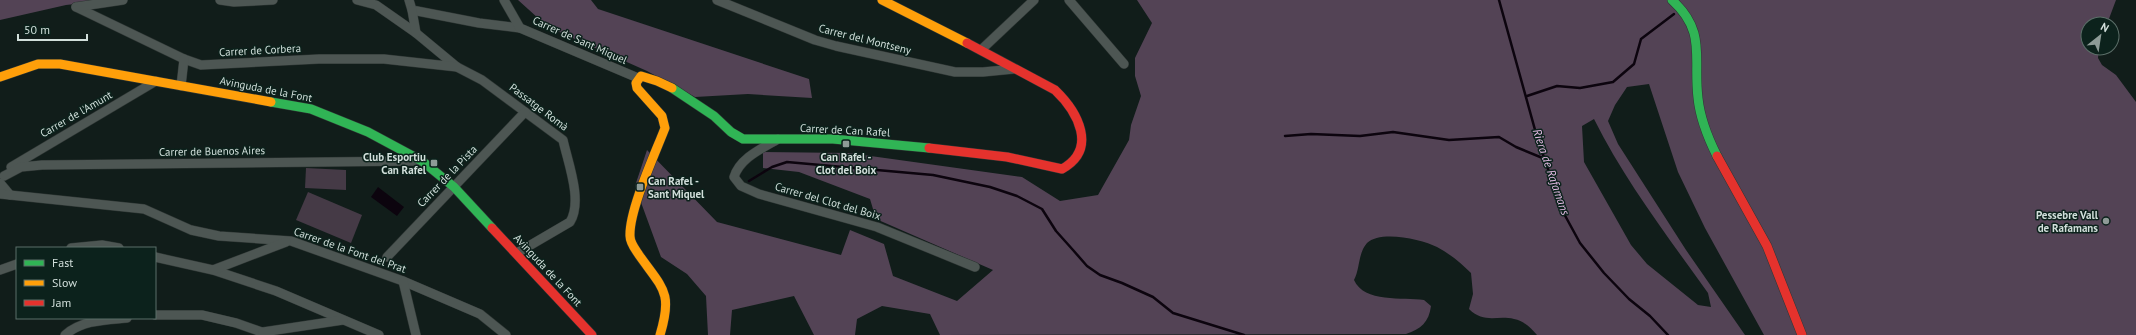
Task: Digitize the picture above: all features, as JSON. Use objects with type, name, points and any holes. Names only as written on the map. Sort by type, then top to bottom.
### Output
[{"type":"street","name":"Carrer de Corbera","points":[[123,0],[76,7],[184,59],[200,65],[384,59],[457,67]]},
{"type":"street","points":[[220,0],[234,2],[273,0]]},
{"type":"street","points":[[357,0],[376,5],[416,33],[457,67]]},
{"type":"street","points":[[409,0],[416,33]]},
{"type":"street","name":"Carrer de Sant Miquel","points":[[504,0],[520,28],[638,78]]},
{"type":"street","name":"Carrer del Montseny","points":[[717,0],[815,40],[836,46],[955,72],[983,72],[1014,69]]},
{"type":"street","name":"Carrer de Can Rafel","points":[[638,78],[645,76],[658,82],[701,107],[734,136],[743,139],[833,139],[872,142],[1007,157],[1062,169],[1071,166],[1077,160],[1081,150],[1082,138],[1072,106],[1064,97],[1055,90],[981,50],[882,0]]},
{"type":"street","points":[[981,50],[1034,0]]},
{"type":"street","points":[[1069,0],[1124,64]]},
{"type":"street","points":[[1672,0],[1680,6],[1689,18],[1696,35],[1698,47],[1697,94],[1706,131],[1720,162],[1762,236],[1802,335]]},
{"type":"street","points":[[412,10],[479,23],[520,28]]},
{"type":"street","points":[[181,86],[184,59]]},
{"type":"street","name":"Avinguda de la Font","points":[[0,77],[38,64],[60,64],[312,109],[368,132],[422,161],[454,187],[592,335]]},
{"type":"street","name":"Passatge Romà","points":[[457,67],[482,80],[563,140],[576,201],[574,214],[570,222],[517,253]]},
{"type":"street","points":[[638,78],[636,83],[639,92],[657,109],[665,122],[665,128],[633,218],[630,234],[634,248],[664,288],[667,304],[662,333]]},
{"type":"street","name":"Carrer de l'Amunt","points":[[2,177],[156,81]]},
{"type":"street","name":"Carrer de la Pista","points":[[387,257],[525,112]]},
{"type":"street","name":"Carrer del Clot del Boix","points":[[779,139],[754,153],[737,168],[734,177],[741,186],[759,194],[877,227],[975,267]]},
{"type":"street","name":"Carrer de Buenos Aires","points":[[2,177],[21,167],[42,164],[422,161]]},
{"type":"street","points":[[2,177],[10,195]]},
{"type":"street","name":"Carrer de la Font del Prat","points":[[0,194],[144,209],[191,230],[220,236],[288,241],[403,281],[480,314],[506,335]]},
{"type":"street","points":[[212,270],[288,241]]},
{"type":"street","points":[[81,247],[102,245],[113,247]]},
{"type":"street","points":[[156,257],[212,270],[276,291],[379,335]]},
{"type":"street","points":[[0,270],[16,264]]},
{"type":"street","points":[[403,281],[416,335]]},
{"type":"street","points":[[156,315],[202,315],[236,323],[267,333],[343,320]]},
{"type":"street","points":[[65,335],[74,327],[101,320],[114,319]]},
{"type":"shaded area","points":[[0,0],[112,0],[66,5],[0,20]]},
{"type":"shaded area","points":[[518,0],[591,0],[598,9],[809,79],[812,98],[748,94],[695,97],[647,71],[548,27]]},
{"type":"shaded area","points":[[1137,0],[2116,0],[2110,16],[2080,16],[2080,56],[2098,56],[2102,65],[2116,75],[2136,102],[2136,335],[1764,335],[1705,228],[1678,172],[1649,84],[1627,87],[1615,105],[1608,121],[1618,144],[1686,250],[1745,335],[1537,335],[1521,321],[1508,318],[1485,318],[1475,314],[1469,309],[1473,294],[1471,273],[1459,262],[1437,247],[1422,241],[1391,236],[1373,239],[1367,243],[1362,251],[1354,280],[1359,287],[1375,296],[1424,300],[1431,306],[1426,321],[1416,330],[1406,334],[940,335],[930,314],[882,306],[857,319],[855,335],[814,335],[794,296],[732,310],[730,335],[708,335],[706,296],[687,274],[661,257],[635,186],[647,150],[717,222],[841,255],[850,230],[884,244],[893,276],[957,301],[993,270],[876,219],[870,199],[799,172],[763,168],[763,152],[849,153],[1022,177],[1060,201],[1098,195],[1129,140],[1131,125],[1141,96],[1135,76],[1135,58],[1152,23]],"holes":[[[1594,119],[1633,187],[1708,293],[1711,307],[1698,305],[1647,264],[1631,245],[1584,162],[1582,126]]]},
{"type":"shaded area","points":[[306,168],[346,170],[346,190],[305,188]]},
{"type":"shaded area","points":[[378,187],[404,207],[397,216],[371,197]]},
{"type":"shaded area","points":[[308,192],[362,215],[351,243],[296,220]]},
{"type":"waterway","name":"Riera de Rafamans","points":[[1499,0],[1537,137],[1562,210],[1580,243],[1604,273],[1629,299],[1650,316],[1668,335]]},
{"type":"waterway","points":[[1527,96],[1557,86],[1580,88],[1613,82],[1634,64],[1641,39],[1674,14]]},
{"type":"waterway","points":[[1285,136],[1311,134],[1360,136],[1393,132],[1449,140],[1499,137],[1516,147],[1545,159]]},
{"type":"waterway","points":[[749,181],[772,167],[787,162],[933,175],[990,187],[1017,196],[1042,209],[1056,231],[1087,266],[1100,275],[1153,297],[1173,313],[1244,335]]},
{"type":"traffic: fast","points":[[1672,0],[1683,12],[1690,23],[1694,34],[1697,57],[1699,105],[1705,128],[1717,156]]},
{"type":"traffic: fast","points":[[672,88],[714,116],[731,132],[743,139],[833,139],[929,148]]},
{"type":"traffic: fast","points":[[271,102],[311,109],[368,132],[422,161],[454,187],[492,228]]},
{"type":"traffic: slow","points":[[882,0],[967,43]]},
{"type":"traffic: slow","points":[[0,77],[38,64],[60,64],[271,102]]},
{"type":"traffic: slow","points":[[660,335],[666,309],[663,292],[660,284],[633,246],[630,236],[631,225],[638,197],[665,128],[662,116],[637,88],[636,83],[641,76],[672,88]]},
{"type":"traffic: jam","points":[[929,148],[1007,157],[1062,169],[1073,161],[1079,151],[1082,141],[1081,130],[1077,119],[1071,109],[1055,90],[967,43]]},
{"type":"traffic: jam","points":[[1717,156],[1767,246],[1802,335]]},
{"type":"traffic: jam","points":[[492,228],[592,335]]},
{"type":"place","name":"Can Rafel - Clot del Boix","points":[[846,144]]},
{"type":"place","name":"Club Esportiu Can Rafel","points":[[434,163]]},
{"type":"place","name":"Can Rafel - Sant Miquel","points":[[640,187]]},
{"type":"place","name":"Pessebre Vall de Rafamans","points":[[2106,221]]}]
